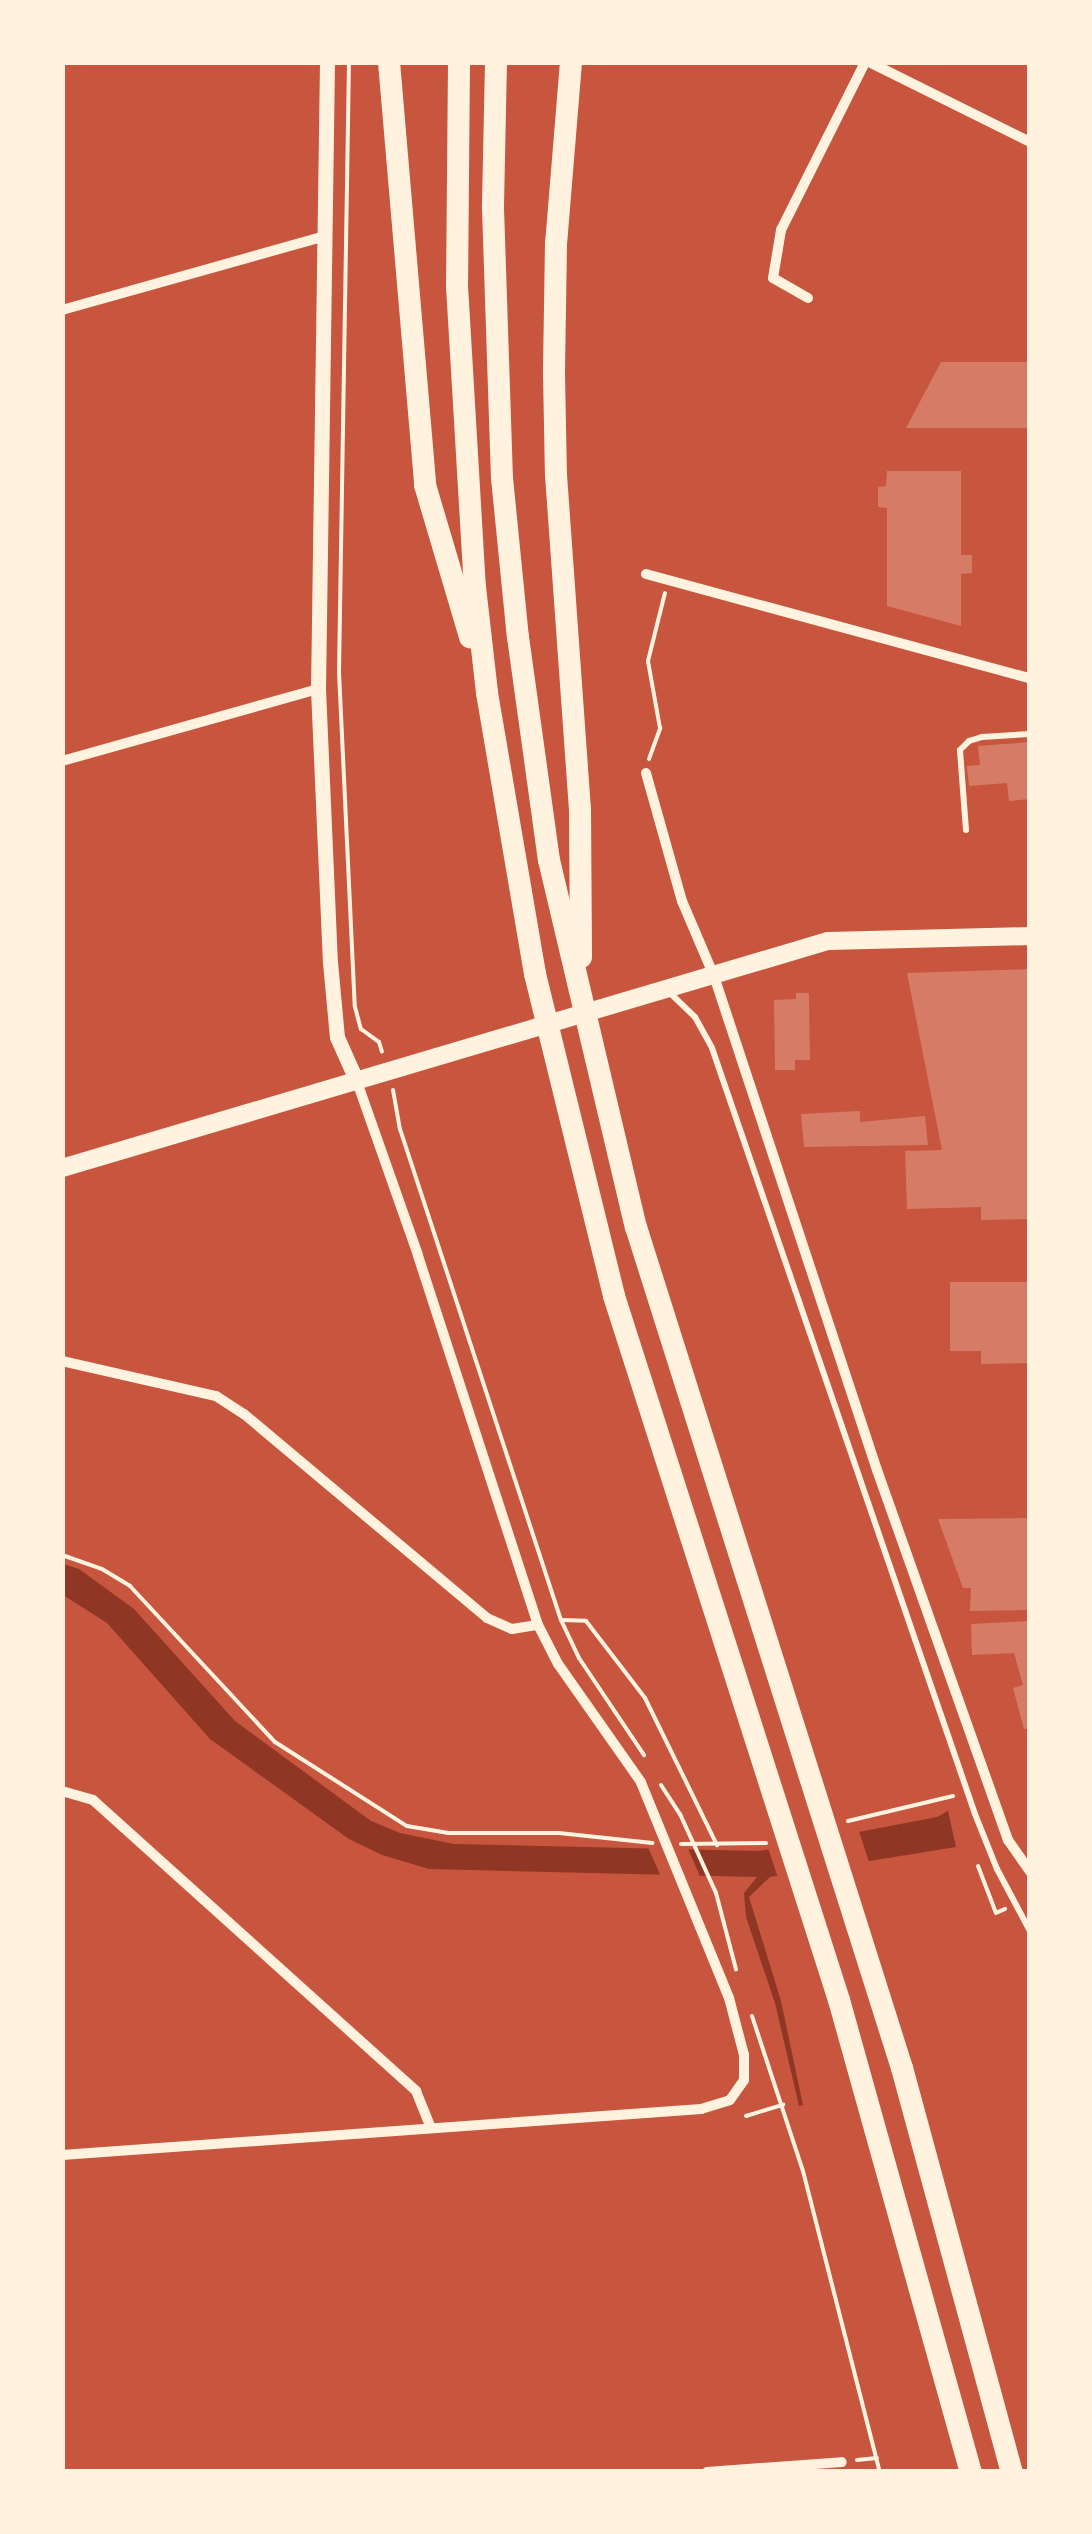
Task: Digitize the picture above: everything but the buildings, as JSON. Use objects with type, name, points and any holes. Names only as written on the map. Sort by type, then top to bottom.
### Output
[{"type":"highway","points":[[389,62],[425,484],[487,693]]},
{"type":"highway","points":[[459,62],[457,286],[468,499],[487,693],[534,974],[557,1077],[634,1364],[805,1890],[891,2175],[972,2472]]},
{"type":"highway","points":[[496,62],[493,227],[502,478],[532,748],[549,860],[578,964]]},
{"type":"highway","points":[[571,62],[558,206],[554,374],[556,475],[580,810],[578,964],[582,1000],[596,1068],[668,1338],[847,1887],[948,2230],[1012,2472]]},
{"type":"main road","points":[[62,1168],[828,941],[1030,936]]},
{"type":"street","points":[[62,2155],[717,2106],[738,2093],[744,2080],[737,2025],[688,1890],[628,1757],[558,1664],[538,1626],[418,1255],[337,1037],[318,688],[327,62]]},
{"type":"street","points":[[808,298],[773,278],[780,230],[867,62],[1030,142]]},
{"type":"street","points":[[62,310],[326,236]]},
{"type":"street","points":[[646,574],[1030,678]]},
{"type":"street","points":[[62,760],[318,688]]},
{"type":"street","points":[[646,773],[682,902],[714,976],[890,1506],[1008,1840],[1030,1872]]},
{"type":"street","points":[[62,1361],[216,1396],[244,1414],[486,1618],[512,1629],[538,1626]]},
{"type":"street","points":[[62,1791],[93,1800],[416,2090],[431,2128]]},
{"type":"street","points":[[707,2472],[842,2462]]},
{"type":"lane","points":[[966,830],[960,750],[969,740],[1030,734]]},
{"type":"lane","points":[[667,990],[695,1016],[712,1048],[975,1814],[997,1869],[1030,1931]]},
{"type":"path","points":[[349,62],[339,672],[355,1007],[361,1029],[379,1042]]},
{"type":"path","points":[[646,773],[660,728],[648,661],[655,621],[670,581]]},
{"type":"path","points":[[399,1110],[400,1129],[561,1620],[579,1658],[650,1767]]},
{"type":"path","points":[[62,1556],[102,1569],[130,1586],[275,1742],[407,1826],[448,1833],[559,1834],[620,1842]]},
{"type":"path","points":[[561,1620],[586,1621],[645,1698],[717,1845]]},
{"type":"path","points":[[659,1782],[680,1814],[716,1893],[738,1976]]},
{"type":"path","points":[[751,2013],[782,2106],[880,2472]]},
{"type":"path","points":[[746,2116],[782,2106]]},
{"type":"path","points":[[842,2462],[878,2458]]},
{"type":"shaded area","points":[[63,1564],[79,1569],[134,1609],[235,1721],[371,1821],[400,1833],[454,1844],[759,1851],[937,1817],[948,1811],[956,1847],[770,1877],[749,1897],[781,2001],[803,2105],[799,2106],[775,2003],[746,1917],[744,1893],[757,1877],[429,1869],[382,1855],[349,1839],[210,1739],[107,1623],[63,1595]]},
{"type":"pier","points":[[858,1828],[871,1868],[779,1881],[767,1845]]},
{"type":"pier","points":[[646,1843],[686,1844],[702,1881],[663,1881]]}]
